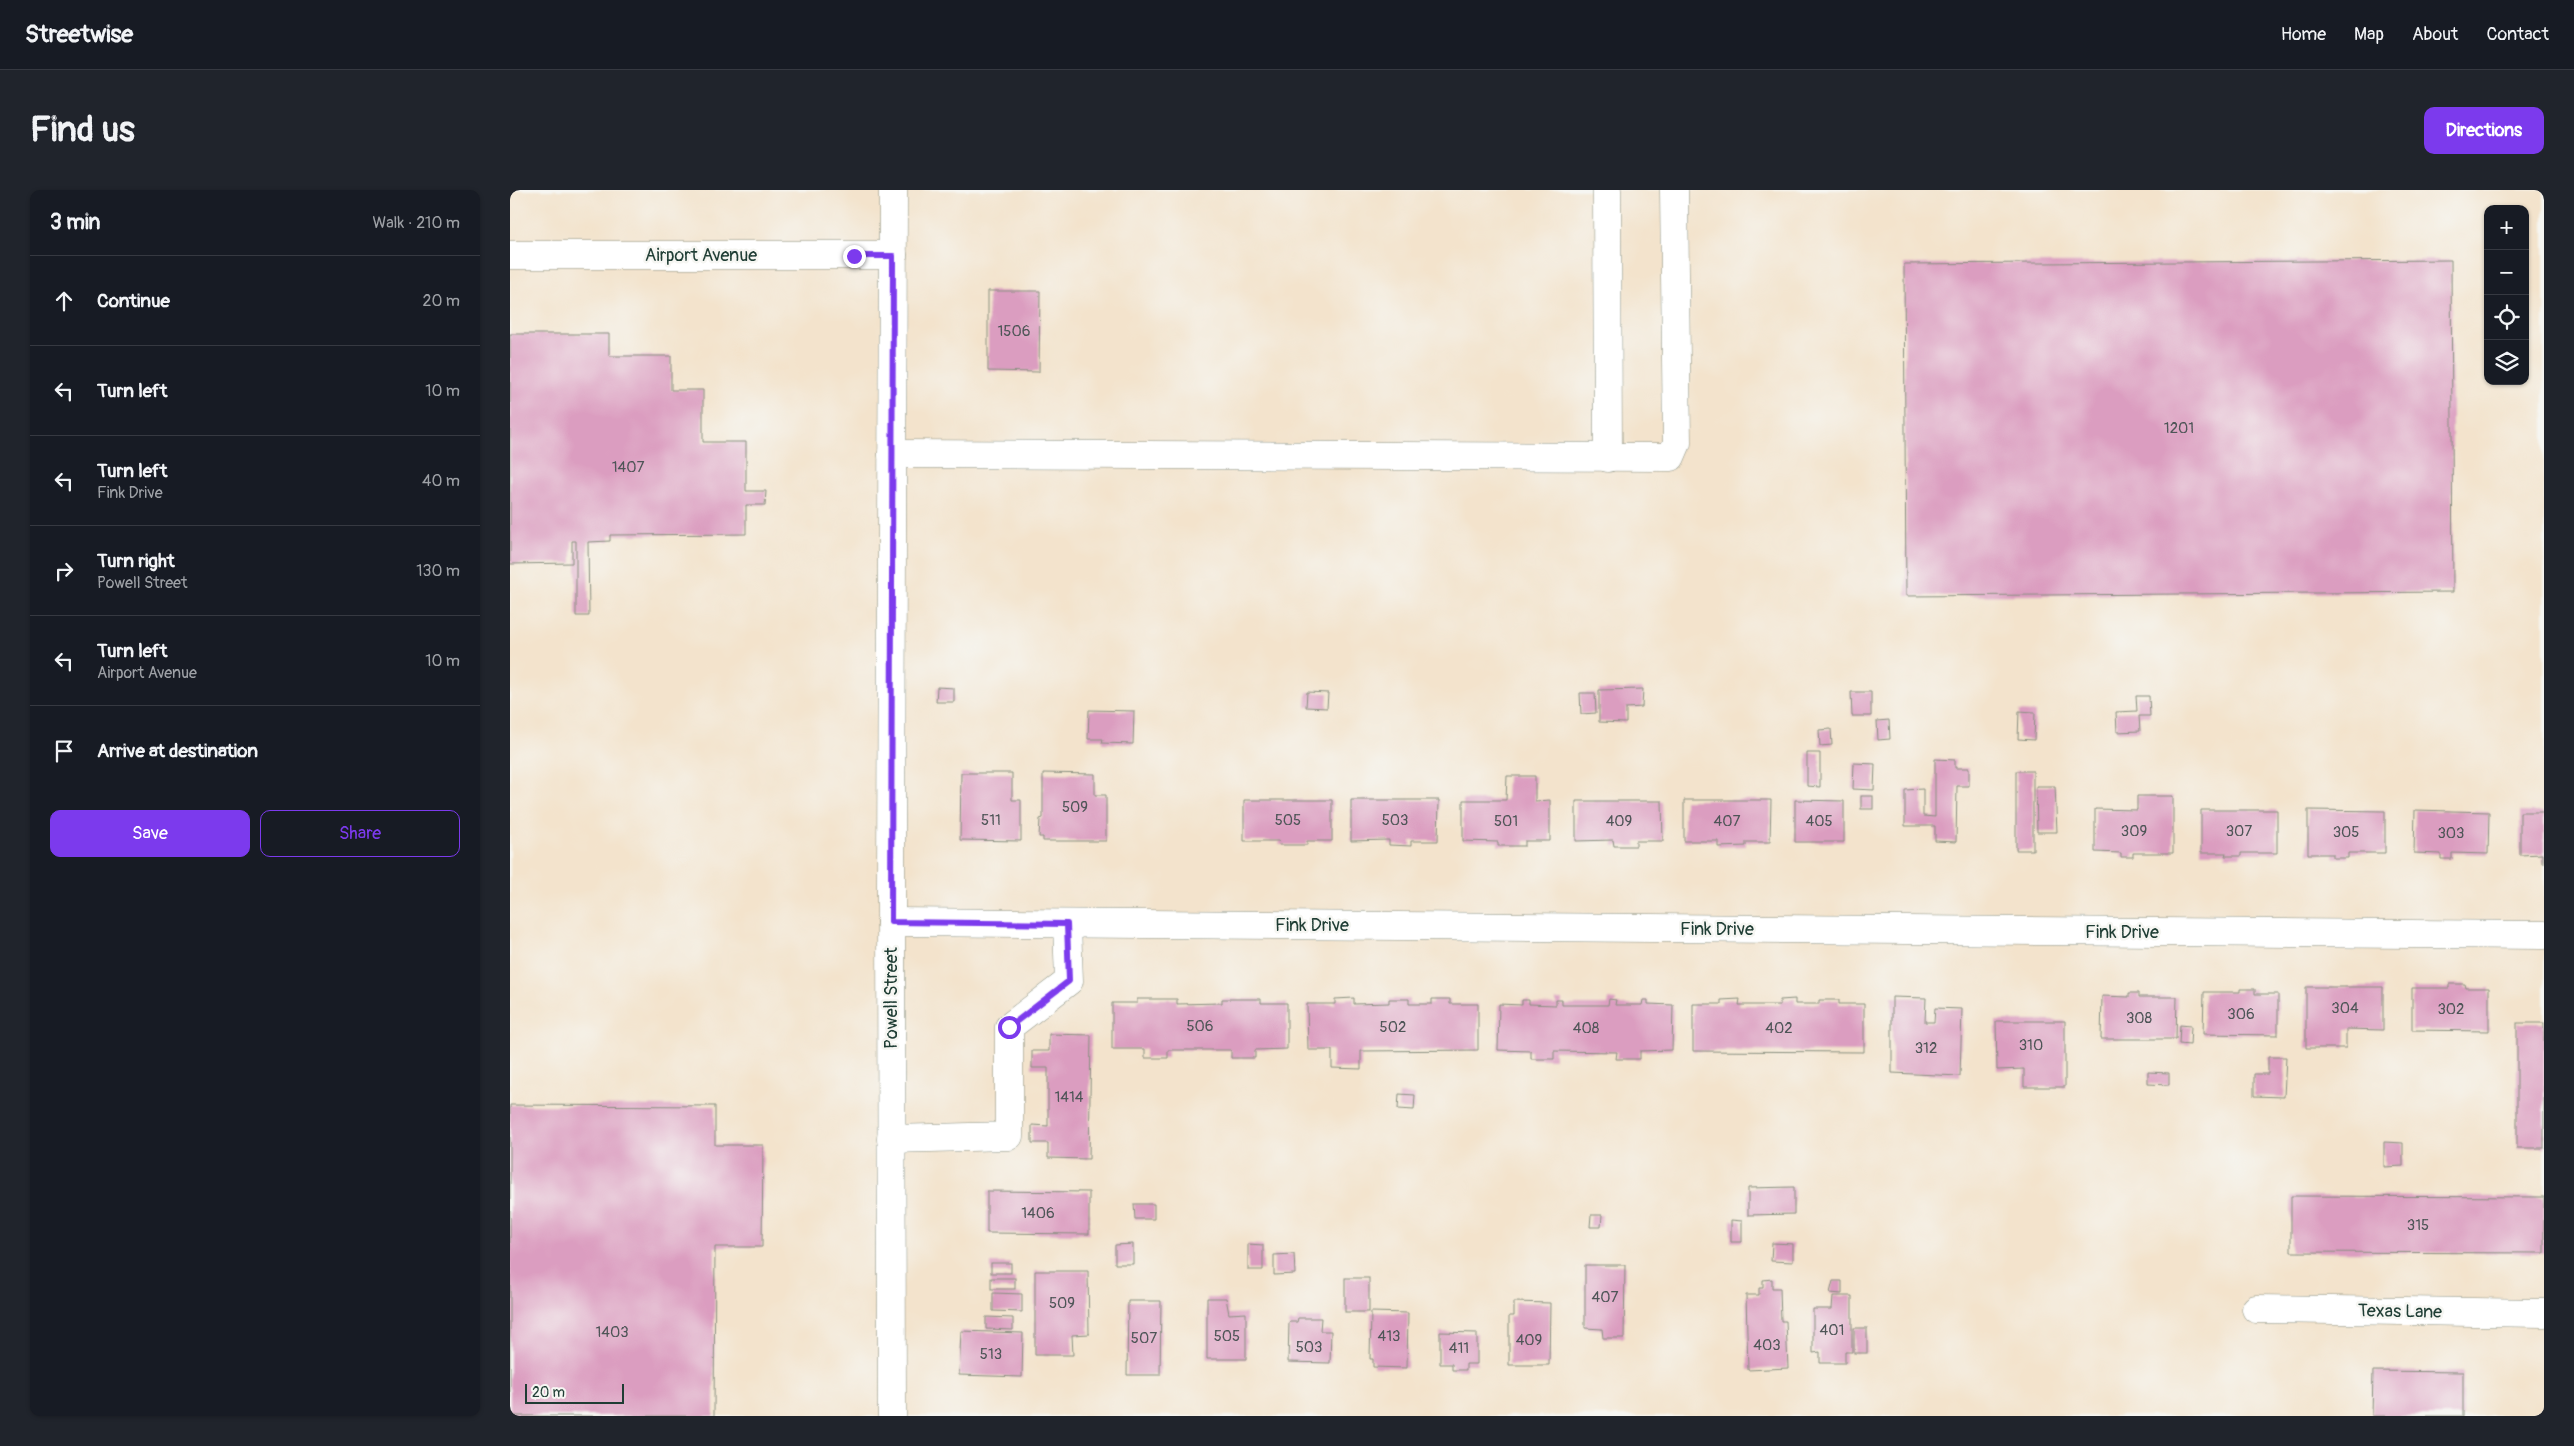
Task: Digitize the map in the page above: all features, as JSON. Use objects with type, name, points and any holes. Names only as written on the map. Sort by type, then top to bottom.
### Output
[{"type":"street","name":"Powell Street","points":[[892,1416],[893,190]]},
{"type":"street","points":[[1606,190],[1608,458]]},
{"type":"street","points":[[892,454],[1671,457],[1677,443],[1674,190]]},
{"type":"street","name":"Airport Avenue","points":[[510,255],[893,256]]},
{"type":"street","name":"Fink Drive","points":[[891,922],[2544,935]]},
{"type":"street","points":[[891,1139],[1009,1136],[1009,1027],[1069,981],[1067,924]]},
{"type":"street","name":"Texas Lane","points":[[2256,1308],[2544,1313]]},
{"type":"building","points":[[2451,260],[2453,592],[1906,596],[1904,264]]},
{"type":"building","points":[[988,291],[1040,291],[1039,372],[988,371]]},
{"type":"building","points":[[510,334],[609,334],[609,356],[671,356],[671,390],[703,390],[703,442],[746,442],[746,491],[766,491],[765,505],[746,505],[746,534],[610,535],[610,541],[588,542],[589,616],[576,616],[576,541],[572,541],[572,563],[510,564]]},
{"type":"building","points":[[937,687],[954,688],[954,702],[936,702]]},
{"type":"building","points":[[1643,689],[1642,707],[1626,708],[1626,723],[1599,722],[1599,690]]},
{"type":"building","points":[[1307,692],[1328,693],[1327,708],[1306,707]]},
{"type":"building","points":[[1851,692],[1871,692],[1871,716],[1852,716]]},
{"type":"building","points":[[1580,693],[1595,693],[1596,713],[1581,714]]},
{"type":"building","points":[[2136,696],[2149,696],[2150,716],[2139,716],[2140,731],[2117,732],[2116,712],[2137,711]]},
{"type":"building","points":[[1089,710],[1134,711],[1133,744],[1102,743],[1103,739],[1088,739]]},
{"type":"building","points":[[2019,711],[2035,712],[2034,740],[2018,739]]},
{"type":"building","points":[[1889,720],[1890,739],[1878,740],[1877,721]]},
{"type":"building","points":[[1831,729],[1832,745],[1820,746],[1819,730]]},
{"type":"building","points":[[1807,753],[1820,753],[1820,787],[1807,786]]},
{"type":"building","points":[[1935,759],[1955,760],[1955,768],[1969,768],[1969,786],[1957,786],[1956,842],[1935,841],[1935,826],[1905,826],[1905,790],[1923,789],[1923,816],[1935,817]]},
{"type":"building","points":[[1854,763],[1875,764],[1874,790],[1853,789]]},
{"type":"building","points":[[2016,771],[2033,771],[2033,850],[2016,850]]},
{"type":"building","points":[[961,773],[1012,773],[1012,800],[1021,800],[1021,841],[960,840]]},
{"type":"building","points":[[1043,773],[1095,774],[1095,795],[1106,795],[1106,841],[1043,841],[1043,837],[1039,837],[1040,819],[1043,818]]},
{"type":"building","points":[[1507,776],[1535,776],[1535,801],[1550,800],[1550,841],[1525,841],[1525,846],[1498,846],[1498,842],[1463,841],[1463,800],[1506,800]]},
{"type":"building","points":[[2036,786],[2055,786],[2057,832],[2037,832]]},
{"type":"building","points":[[1861,796],[1873,796],[1873,809],[1861,809]]},
{"type":"building","points":[[2137,796],[2173,796],[2173,853],[2133,853],[2133,857],[2121,857],[2121,853],[2095,852],[2095,809],[2137,810]]},
{"type":"building","points":[[1244,800],[1332,800],[1332,841],[1307,841],[1307,845],[1279,845],[1280,841],[1244,841]]},
{"type":"building","points":[[1351,800],[1439,800],[1438,841],[1411,841],[1411,846],[1389,845],[1389,840],[1351,841]]},
{"type":"building","points":[[1684,800],[1771,800],[1770,842],[1746,842],[1746,846],[1718,847],[1718,841],[1684,841]]},
{"type":"building","points":[[1795,800],[1844,801],[1844,842],[1795,842]]},
{"type":"building","points":[[1576,801],[1662,801],[1663,841],[1636,841],[1636,846],[1614,846],[1613,840],[1576,841]]},
{"type":"building","points":[[2201,810],[2277,810],[2277,853],[2241,853],[2241,856],[2225,856],[2226,853],[2201,853]]},
{"type":"building","points":[[2308,810],[2385,811],[2385,853],[2348,853],[2348,858],[2333,858],[2333,854],[2308,854]]},
{"type":"building","points":[[2415,810],[2489,812],[2488,854],[2452,853],[2452,859],[2441,859],[2441,854],[2414,853]]},
{"type":"building","points":[[2520,812],[2544,812],[2544,863],[2542,863],[2542,854],[2520,855]]},
{"type":"building","points":[[2449,984],[2465,984],[2466,988],[2489,988],[2489,1031],[2412,1030],[2412,988],[2449,988]]},
{"type":"building","points":[[2306,987],[2383,987],[2383,1030],[2346,1029],[2346,1048],[2306,1048]]},
{"type":"building","points":[[2240,989],[2255,989],[2255,994],[2278,994],[2278,1035],[2203,1034],[2204,992],[2240,992]]},
{"type":"building","points":[[2129,993],[2139,993],[2139,997],[2177,997],[2176,1039],[2101,1039],[2102,996],[2129,997]]},
{"type":"building","points":[[1892,997],[1926,998],[1925,1022],[1934,1022],[1935,1008],[1962,1009],[1960,1076],[1892,1073]]},
{"type":"building","points":[[1354,998],[1354,1004],[1389,1003],[1389,999],[1409,999],[1409,1004],[1432,1004],[1432,999],[1450,999],[1450,1004],[1478,1004],[1478,1050],[1361,1051],[1361,1069],[1332,1068],[1332,1050],[1308,1050],[1307,1004],[1335,1004],[1335,999]]},
{"type":"building","points":[[1137,999],[1177,999],[1177,1004],[1222,1003],[1222,999],[1261,999],[1261,1003],[1287,1003],[1287,1049],[1255,1050],[1255,1058],[1231,1058],[1231,1050],[1168,1050],[1168,1058],[1145,1058],[1145,1049],[1112,1049],[1112,1003],[1137,1003]]},
{"type":"building","points":[[1609,999],[1616,1000],[1615,1005],[1642,1005],[1643,1000],[1648,1000],[1648,1004],[1673,1005],[1672,1050],[1640,1051],[1640,1059],[1616,1059],[1617,1052],[1554,1051],[1554,1059],[1531,1059],[1531,1051],[1498,1050],[1499,1004],[1522,1005],[1522,1000],[1529,1000],[1529,1004],[1556,1005],[1556,1000],[1562,1000],[1562,1005],[1608,1005]]},
{"type":"building","points":[[1740,999],[1739,1005],[1780,1005],[1780,1000],[1795,999],[1795,1004],[1819,1004],[1819,1000],[1839,1000],[1839,1004],[1864,1004],[1864,1052],[1693,1051],[1693,1004],[1721,1004],[1721,1000]]},
{"type":"building","points":[[1996,1021],[2065,1021],[2065,1087],[2024,1087],[2024,1069],[1997,1070]]},
{"type":"building","points":[[2517,1023],[2544,1023],[2544,1148],[2517,1148]]},
{"type":"building","points":[[2180,1025],[2191,1026],[2190,1045],[2179,1044]]},
{"type":"building","points":[[1049,1034],[1091,1035],[1089,1159],[1048,1158],[1048,1143],[1032,1143],[1032,1125],[1048,1126],[1048,1068],[1032,1068],[1032,1051],[1049,1051]]},
{"type":"building","points":[[2268,1057],[2286,1057],[2284,1097],[2254,1096],[2254,1074],[2268,1074]]},
{"type":"building","points":[[2148,1072],[2169,1073],[2169,1085],[2148,1084]]},
{"type":"building","points":[[1399,1094],[1415,1095],[1414,1110],[1398,1109]]},
{"type":"building","points":[[510,1105],[715,1106],[715,1145],[763,1145],[762,1247],[715,1247],[714,1416],[510,1416]]},
{"type":"building","points":[[2384,1142],[2403,1143],[2403,1166],[2384,1167]]},
{"type":"building","points":[[1794,1187],[1794,1214],[1748,1215],[1748,1188]]},
{"type":"building","points":[[987,1191],[1089,1192],[1089,1234],[987,1233]]},
{"type":"building","points":[[2291,1196],[2544,1197],[2544,1253],[2291,1252]]},
{"type":"building","points":[[1134,1204],[1154,1204],[1154,1219],[1135,1219]]},
{"type":"building","points":[[1591,1215],[1602,1215],[1601,1227],[1590,1227]]},
{"type":"building","points":[[1731,1220],[1742,1221],[1742,1242],[1731,1242]]},
{"type":"building","points":[[1772,1243],[1793,1244],[1793,1262],[1771,1261]]},
{"type":"building","points":[[1133,1244],[1133,1264],[1115,1264],[1115,1245]]},
{"type":"building","points":[[1248,1244],[1263,1245],[1263,1270],[1248,1270]]},
{"type":"building","points":[[1294,1254],[1295,1274],[1274,1275],[1274,1255]]},
{"type":"building","points":[[991,1263],[1011,1263],[1011,1273],[991,1273]]},
{"type":"building","points":[[1585,1265],[1625,1265],[1624,1338],[1603,1338],[1602,1329],[1585,1328]]},
{"type":"building","points":[[1035,1271],[1088,1271],[1089,1334],[1072,1335],[1073,1355],[1035,1355]]},
{"type":"building","points":[[991,1278],[1015,1278],[1015,1289],[991,1289]]},
{"type":"building","points":[[1345,1278],[1369,1278],[1369,1312],[1345,1312]]},
{"type":"building","points":[[1772,1279],[1772,1288],[1780,1288],[1781,1321],[1786,1321],[1788,1368],[1748,1370],[1746,1295],[1759,1295],[1759,1288],[1763,1288],[1763,1280]]},
{"type":"building","points":[[1833,1281],[1842,1281],[1842,1294],[1830,1293]]},
{"type":"building","points":[[993,1293],[1022,1294],[1022,1312],[993,1311]]},
{"type":"building","points":[[1833,1296],[1852,1296],[1852,1352],[1845,1352],[1845,1363],[1820,1363],[1820,1352],[1813,1353],[1813,1309],[1832,1309]]},
{"type":"building","points":[[1207,1298],[1226,1298],[1229,1314],[1246,1313],[1246,1359],[1207,1359]]},
{"type":"building","points":[[1128,1301],[1161,1301],[1160,1375],[1127,1375]]},
{"type":"building","points":[[1514,1302],[1550,1303],[1549,1365],[1509,1365],[1509,1316],[1514,1316]]},
{"type":"building","points":[[1371,1312],[1408,1313],[1407,1368],[1373,1367],[1373,1359],[1370,1359]]},
{"type":"building","points":[[986,1317],[1013,1318],[1013,1330],[986,1329]]},
{"type":"building","points":[[1298,1318],[1321,1318],[1320,1331],[1331,1331],[1330,1363],[1288,1362],[1289,1322],[1297,1322]]},
{"type":"building","points":[[1854,1328],[1867,1328],[1867,1353],[1854,1353]]},
{"type":"building","points":[[961,1331],[1023,1333],[1022,1377],[959,1375]]},
{"type":"building","points":[[1440,1332],[1477,1333],[1477,1364],[1466,1364],[1466,1370],[1452,1370],[1452,1364],[1440,1364]]},
{"type":"building","points":[[2373,1371],[2463,1372],[2463,1416],[2372,1416]]},
{"type":"route","points":[[854,256],[893,256],[891,922],[1067,924],[1069,981],[1009,1027]]}]
